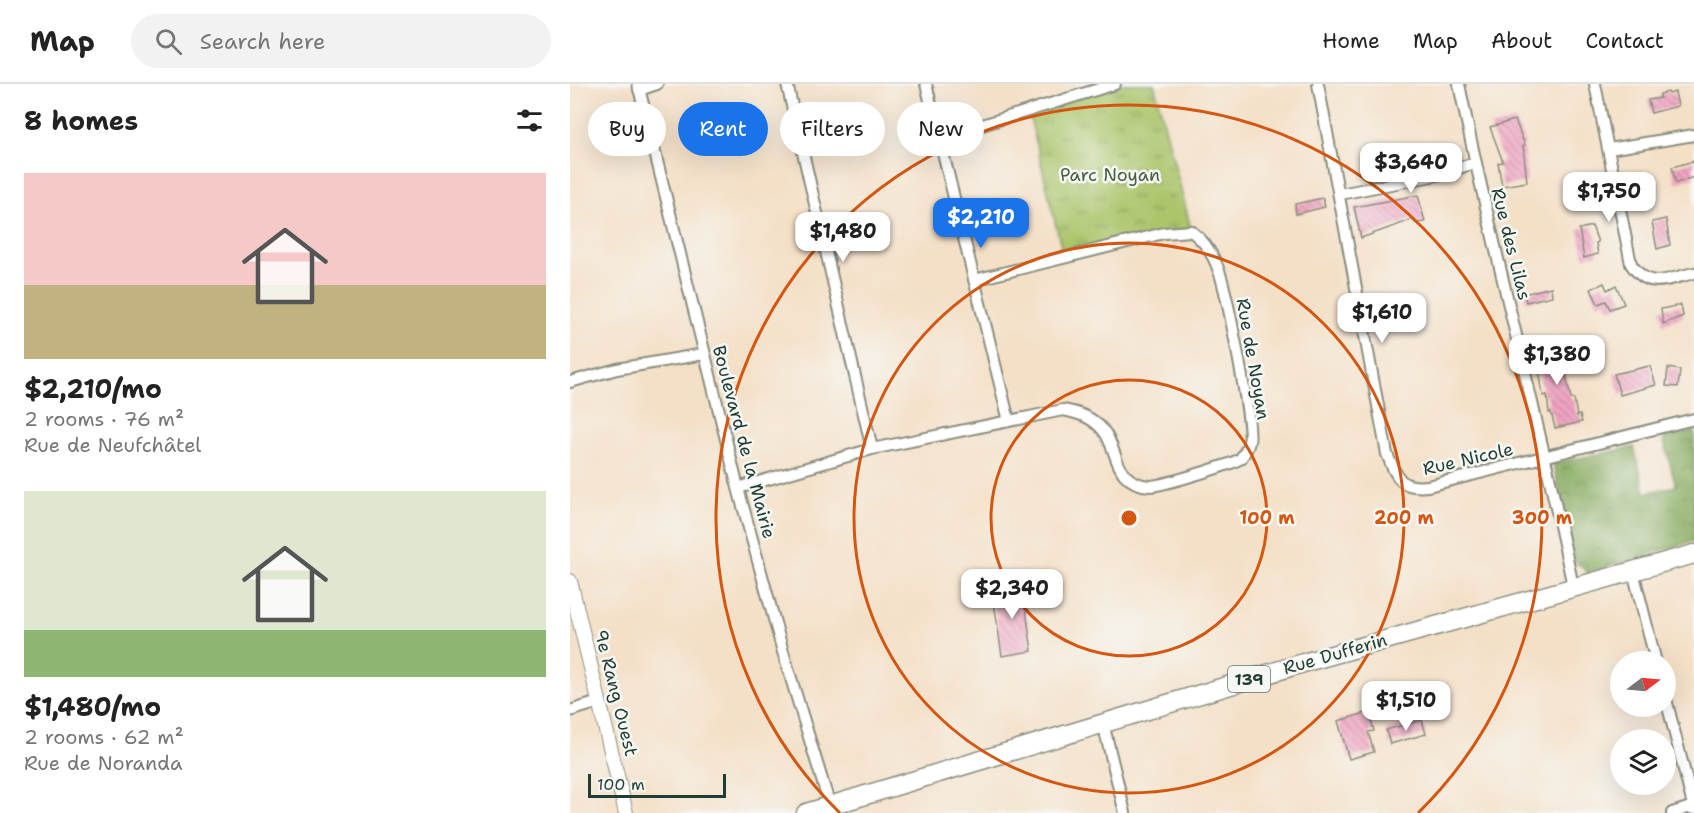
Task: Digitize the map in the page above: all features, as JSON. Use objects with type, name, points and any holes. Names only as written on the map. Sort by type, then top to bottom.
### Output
[{"type":"main road","name":"Rue Dufferin","points":[[806,813],[1102,723],[1694,554]]},
{"type":"street","points":[[638,87],[657,84]]},
{"type":"street","points":[[787,84],[872,449]]},
{"type":"street","points":[[926,84],[931,102]]},
{"type":"street","points":[[984,124],[1115,84]]},
{"type":"street","name":"Rue Nicole","points":[[1318,84],[1388,454],[1398,479],[1412,488],[1428,486],[1694,419]]},
{"type":"street","name":"Rue des Lilas","points":[[1459,84],[1475,163],[1547,457],[1574,587]]},
{"type":"street","points":[[1595,84],[1631,264],[1640,278],[1653,281],[1694,273]]},
{"type":"street","name":"Boulevard de la Mairie","points":[[638,87],[738,488],[783,652],[830,806]]},
{"type":"street","points":[[1609,149],[1694,135]]},
{"type":"street","points":[[944,156],[1008,421]]},
{"type":"street","points":[[1340,194],[1432,176],[1475,163]]},
{"type":"street","name":"Rue de Noyan","points":[[738,488],[872,449],[1063,410],[1084,414],[1104,430],[1120,471],[1129,478],[1150,486],[1209,472],[1220,465],[1232,463],[1240,458],[1250,440],[1248,411],[1220,272],[1205,241],[1191,231],[1164,233],[974,280]]},
{"type":"street","points":[[570,382],[617,369],[704,354]]},
{"type":"street","points":[[1633,571],[1653,651]]},
{"type":"street","name":"9e Rang Ouest","points":[[570,581],[626,813]]},
{"type":"street","points":[[570,711],[599,702]]},
{"type":"street","points":[[1671,717],[1694,807],[1672,813]]},
{"type":"street","points":[[1102,723],[1125,813]]},
{"type":"green space","name":"Parc Noyan","points":[[1124,84],[1154,84],[1191,229],[1064,259],[1028,109]]},
{"type":"green space","points":[[1694,431],[1694,541],[1588,573],[1574,560],[1553,463],[1634,447],[1645,493],[1676,486],[1663,438]]},
{"type":"building","points":[[1668,92],[1669,94],[1675,92],[1678,106],[1651,113],[1648,100],[1660,98],[1660,94]]},
{"type":"building","points":[[1515,120],[1525,145],[1523,146],[1527,182],[1502,186],[1498,163],[1503,162],[1490,127]]},
{"type":"building","points":[[1694,161],[1694,177],[1676,183],[1672,167]]},
{"type":"building","points":[[1418,195],[1425,222],[1415,223],[1414,219],[1361,238],[1354,207]]},
{"type":"building","points":[[1323,198],[1325,207],[1296,214],[1295,204]]},
{"type":"building","points":[[1666,219],[1670,245],[1657,249],[1652,222]]},
{"type":"building","points":[[1592,226],[1598,242],[1596,243],[1598,254],[1584,258],[1579,229]]},
{"type":"building","points":[[1604,283],[1607,290],[1616,285],[1624,304],[1610,309],[1606,301],[1598,304],[1591,289]]},
{"type":"building","points":[[1551,287],[1552,296],[1526,302],[1524,294]]},
{"type":"building","points":[[1681,305],[1683,316],[1663,324],[1661,309]]},
{"type":"building","points":[[1563,343],[1565,351],[1562,352],[1568,370],[1565,371],[1571,399],[1574,399],[1577,416],[1580,415],[1582,422],[1555,428],[1551,412],[1549,413],[1547,395],[1543,396],[1539,369],[1542,368],[1536,350]]},
{"type":"building","points":[[1650,366],[1656,385],[1620,395],[1614,374]]},
{"type":"building","points":[[1668,368],[1680,370],[1678,387],[1666,386]]},
{"type":"building","points":[[1022,584],[1032,651],[1002,656],[992,588]]},
{"type":"building","points":[[1369,712],[1374,731],[1368,732],[1374,752],[1349,759],[1338,721]]},
{"type":"building","points":[[1422,720],[1426,734],[1390,744],[1386,730]]}]
